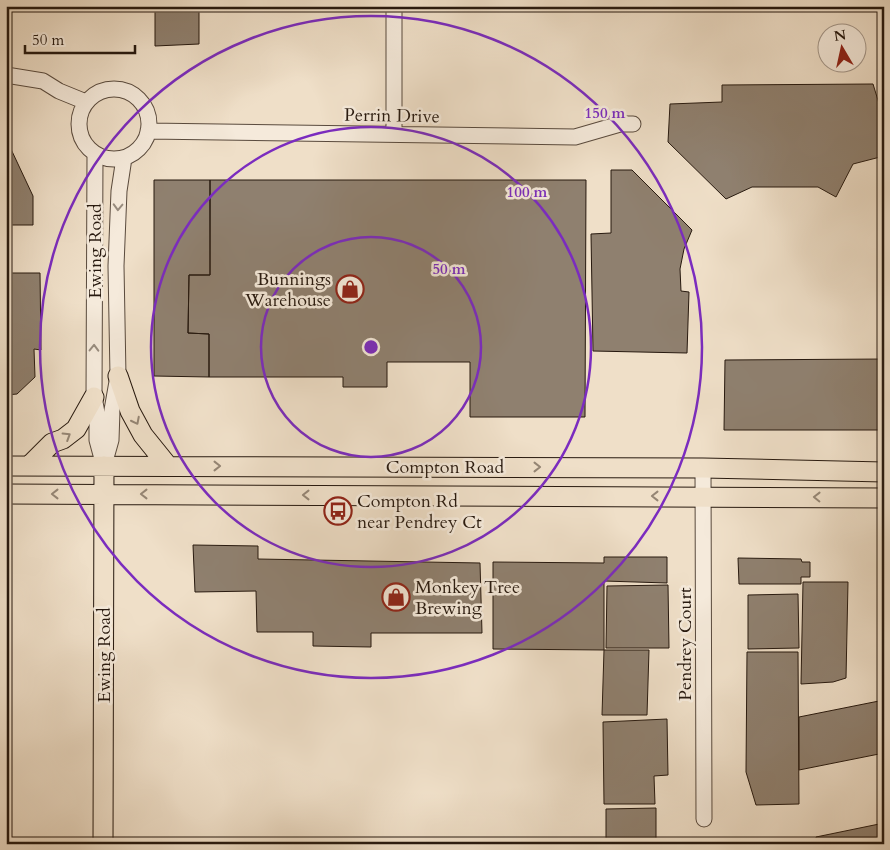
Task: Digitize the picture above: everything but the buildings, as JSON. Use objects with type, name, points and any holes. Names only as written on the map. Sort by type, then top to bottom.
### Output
[{"type":"main road","points":[[118,376],[130,411],[143,435],[168,466]]},
{"type":"main road","points":[[29,466],[52,443],[63,439],[76,429],[94,397]]},
{"type":"main road","name":"Compton Road","points":[[6,466],[704,468],[884,472]]},
{"type":"main road","name":"Ewing Road","points":[[103,844],[104,466]]},
{"type":"main road","name":"Compton Road","points":[[6,494],[884,498]]},
{"type":"street","points":[[394,6],[394,134]]},
{"type":"street","points":[[6,76],[43,82],[59,92],[86,102]]},
{"type":"street","points":[[105,90],[120,90],[134,95],[144,106],[149,121],[146,140],[139,149],[124,158],[114,160],[95,155],[85,146],[78,127],[80,114],[86,102],[105,90]]},
{"type":"street","name":"Perrin Drive","points":[[148,131],[575,137],[620,124],[633,124]]},
{"type":"street","name":"Ewing Road","points":[[95,155],[94,397],[97,413],[98,440],[104,466]]},
{"type":"street","name":"Ewing Road","points":[[104,466],[111,440],[112,410],[118,376],[116,266],[119,191],[124,158]]},
{"type":"street","name":"Pendrey Court","points":[[704,468],[704,819]]},
{"type":"place","name":"Bunnings Warehouse","points":[[350,289]]},
{"type":"place","name":"Compton Rd near Pendrey Ct","points":[[338,511]]},
{"type":"place","name":"Monkey Tree Brewing","points":[[396,597]]}]
